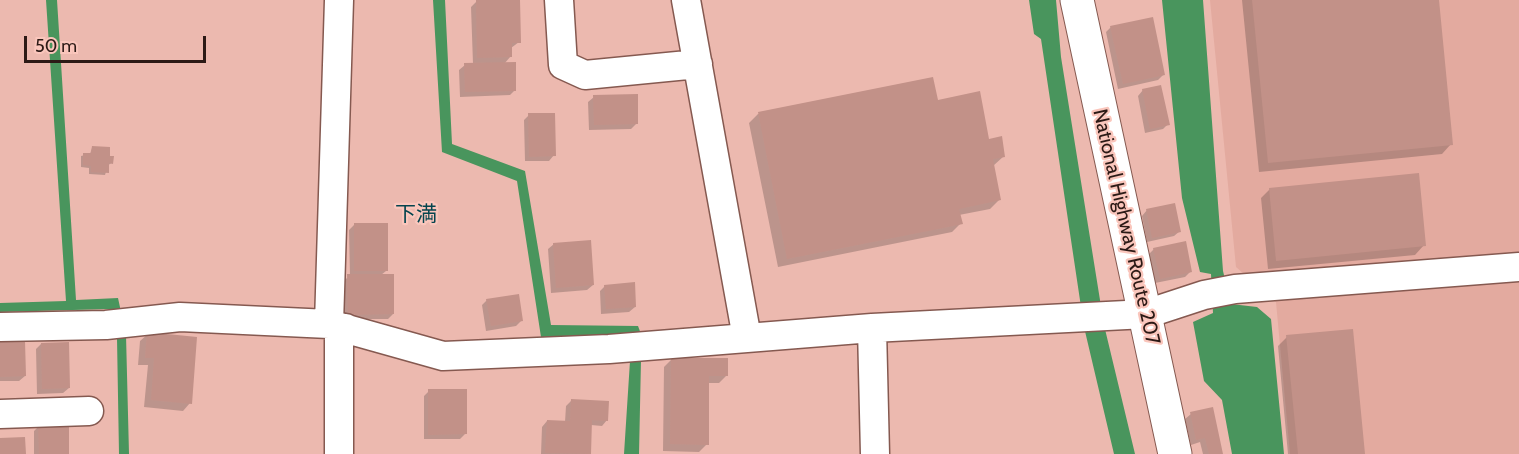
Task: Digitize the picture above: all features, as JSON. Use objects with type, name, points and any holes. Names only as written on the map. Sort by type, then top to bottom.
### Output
[{"type":"highway","name":"National Highway Route 207","points":[[1077,0],[1131,314],[1175,454]]},
{"type":"street","points":[[339,0],[339,454]]},
{"type":"street","points":[[559,0],[563,65],[585,75],[698,64]]},
{"type":"street","points":[[686,0],[747,338]]},
{"type":"street","points":[[0,327],[116,323],[180,317],[338,326],[442,356],[609,349],[872,328],[1131,314],[1235,289],[1519,267]]},
{"type":"street","points":[[872,328],[874,454]]},
{"type":"street","points":[[0,414],[89,411]]},
{"type":"shaded area","points":[[46,0],[57,0],[76,300],[118,298],[126,335],[129,454],[119,454],[117,338],[109,309],[0,312],[0,303],[66,301]]},
{"type":"shaded area","points":[[433,0],[445,0],[452,144],[525,171],[551,325],[638,326],[641,334],[541,337],[517,181],[442,152]]},
{"type":"shaded area","points":[[1029,0],[1056,0],[1061,57],[1104,325],[1135,454],[1114,454],[1084,327],[1041,39],[1034,34]]},
{"type":"shaded area","points":[[1162,0],[1203,0],[1223,271],[1231,304],[1257,307],[1271,319],[1284,454],[1232,454],[1222,400],[1204,381],[1193,322],[1213,313],[1211,274],[1200,272],[1182,198]]},
{"type":"shaded area","points":[[1210,0],[1519,0],[1519,454],[1290,454],[1276,302],[1236,267]]},
{"type":"shaded area","points":[[641,360],[639,454],[624,454],[630,361]]},
{"type":"building","points":[[476,0],[520,0],[521,43],[512,43],[512,57],[477,58]]},
{"type":"building","points":[[1252,0],[1439,0],[1453,145],[1268,163]]},
{"type":"building","points":[[1153,17],[1165,75],[1123,84],[1110,26]]},
{"type":"building","points":[[516,62],[516,91],[465,92],[464,63]]},
{"type":"building","points":[[933,77],[938,100],[980,91],[989,139],[1002,136],[1005,157],[993,159],[1001,200],[959,209],[963,224],[787,259],[758,112]]},
{"type":"building","points":[[1161,85],[1170,125],[1150,129],[1142,89]]},
{"type":"building","points":[[638,94],[638,124],[594,125],[593,95]]},
{"type":"building","points":[[528,113],[555,113],[556,156],[529,157]]},
{"type":"building","points":[[92,146],[110,147],[110,156],[114,156],[113,164],[109,163],[109,173],[91,172],[91,166],[83,165],[83,153],[91,153]]},
{"type":"building","points":[[1419,173],[1426,246],[1276,261],[1269,188]]},
{"type":"building","points":[[1175,203],[1181,232],[1152,238],[1146,209]]},
{"type":"building","points":[[354,223],[388,223],[388,271],[354,271]]},
{"type":"building","points":[[591,240],[594,285],[556,288],[553,243]]},
{"type":"building","points":[[1186,241],[1192,272],[1160,279],[1153,248]]},
{"type":"building","points":[[347,274],[394,274],[394,314],[348,315]]},
{"type":"building","points":[[635,282],[636,307],[606,309],[604,285]]},
{"type":"building","points":[[519,294],[523,321],[491,326],[486,299]]},
{"type":"building","points":[[1353,329],[1365,454],[1298,454],[1286,335]]},
{"type":"building","points":[[147,332],[197,337],[192,404],[151,400],[154,358],[145,358]]},
{"type":"building","points":[[25,341],[26,376],[0,377],[0,342]]},
{"type":"building","points":[[69,342],[70,388],[42,389],[41,343]]},
{"type":"building","points":[[671,358],[728,358],[728,376],[709,376],[709,445],[670,444]]},
{"type":"building","points":[[428,389],[467,389],[467,434],[428,435]]},
{"type":"building","points":[[571,399],[609,401],[608,421],[592,420],[591,454],[545,453],[547,420],[570,421]]},
{"type":"building","points":[[1213,407],[1223,454],[1209,454],[1205,438],[1196,440],[1190,412]]},
{"type":"building","points":[[69,424],[69,454],[39,454],[38,425]]},
{"type":"building","points":[[25,437],[26,454],[0,454],[0,438]]},
{"type":"district","name":"下満","points":[[416,215]]}]
